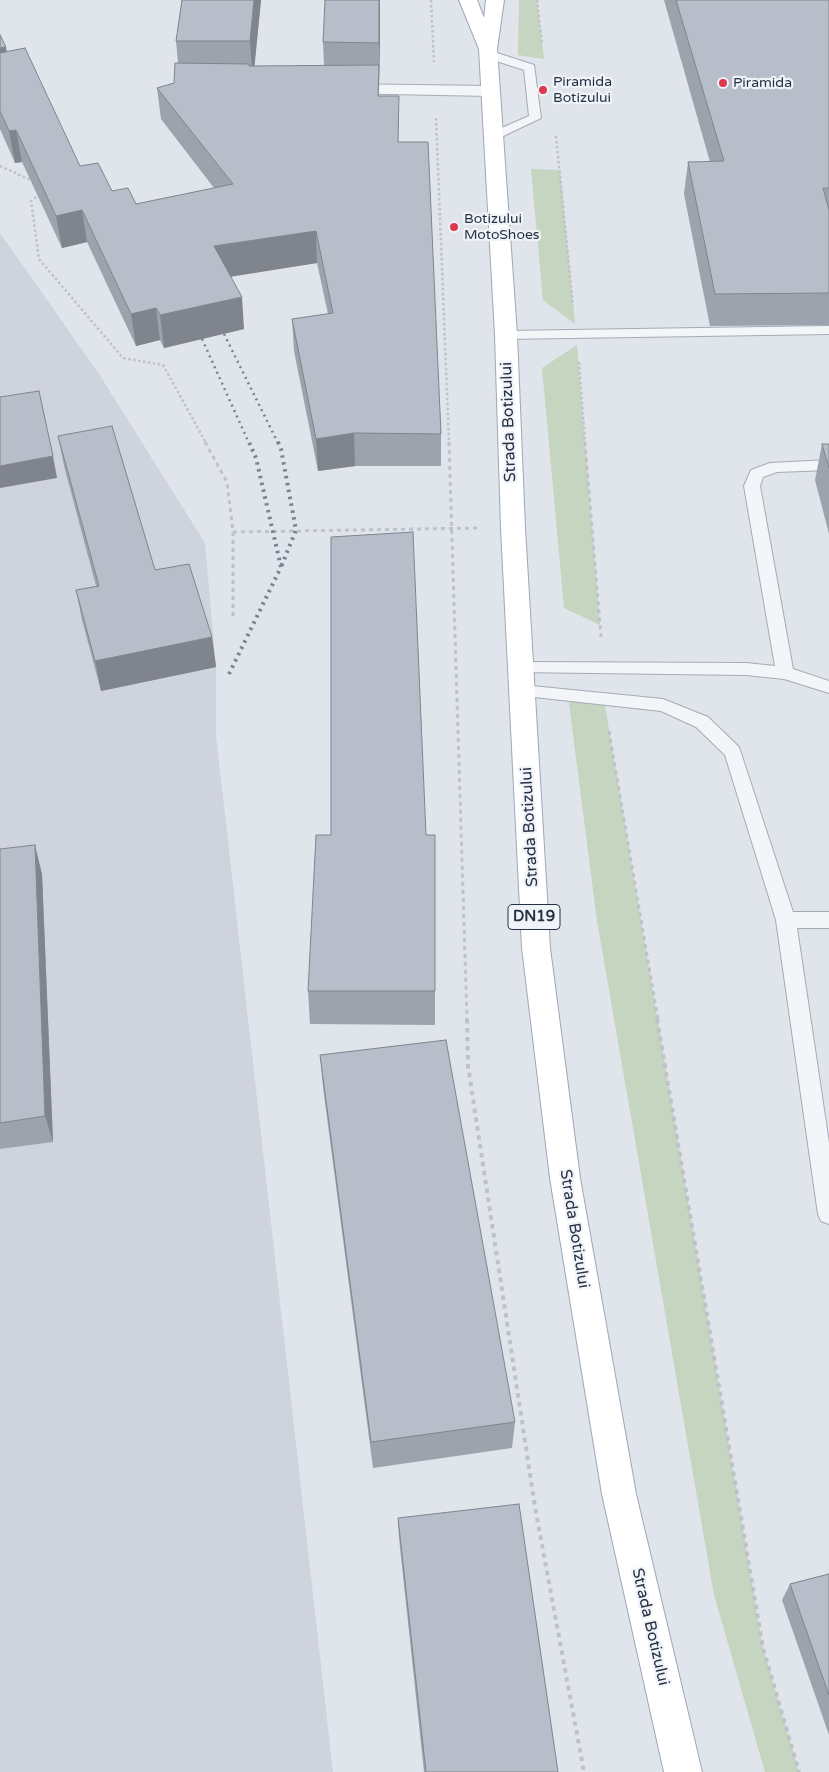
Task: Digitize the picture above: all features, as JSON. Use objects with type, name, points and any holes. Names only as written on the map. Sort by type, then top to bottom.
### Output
[{"type":"main road","name":"Strada Botizului","points":[[468,0],[488,52]]},
{"type":"main road","name":"Strada Botizului","points":[[495,0],[488,52],[506,335],[513,528],[536,948],[565,1178],[619,1494],[683,1772]]},
{"type":"street","points":[[327,89],[490,91]]},
{"type":"lane","points":[[488,52],[530,68],[535,118],[493,137]]},
{"type":"lane","points":[[506,335],[665,330],[829,330]]},
{"type":"lane","points":[[785,673],[752,486],[756,474],[775,467],[829,464]]},
{"type":"lane","points":[[522,680],[603,668],[746,669],[785,673],[829,687]]},
{"type":"lane","points":[[522,680],[604,700],[663,705],[702,722],[733,752],[786,920],[829,1214]]},
{"type":"lane","points":[[786,920],[829,920]]},
{"type":"path","points":[[431,0],[452,528],[468,1066],[535,1507],[584,1772]]},
{"type":"path","points":[[537,0],[543,50]]},
{"type":"path","points":[[556,133],[576,334],[603,668]]},
{"type":"path","points":[[0,166],[41,184]]},
{"type":"path","points":[[43,192],[31,201],[39,259],[123,358],[163,365],[228,482],[233,532],[233,619]]},
{"type":"path","points":[[233,532],[452,528]]},
{"type":"path","points":[[604,700],[763,1648],[799,1772]]},
{"type":"shaded area","points":[[0,233],[99,374],[205,543],[216,667],[216,735],[333,1772],[0,1772]]},
{"type":"green space","points":[[519,0],[537,0],[544,59],[518,55]]},
{"type":"green space","points":[[531,169],[560,170],[575,324],[543,300]]},
{"type":"green space","points":[[577,345],[600,625],[564,608],[542,368]]},
{"type":"green space","points":[[568,696],[604,700],[763,1648],[799,1772],[765,1772],[714,1595],[597,921]]},
{"type":"building","points":[[182,0],[254,0],[250,41],[176,41]]},
{"type":"building","points":[[325,0],[379,0],[379,43],[323,42]]},
{"type":"building","points":[[676,0],[829,0],[829,188],[823,188],[829,210],[829,293],[715,294],[688,162],[724,161]]},
{"type":"building","points":[[0,35],[6,47],[0,48]]},
{"type":"building","points":[[25,48],[80,166],[98,163],[112,191],[128,188],[136,204],[233,184],[157,88],[174,83],[175,63],[249,64],[249,66],[379,65],[378,96],[399,96],[398,142],[428,142],[441,434],[354,433],[316,439],[292,319],[333,313],[316,231],[214,246],[242,297],[160,315],[156,308],[131,314],[82,210],[56,216],[16,130],[9,131],[0,111],[0,53]]},
{"type":"building","points":[[39,391],[53,456],[0,466],[0,397]]},
{"type":"building","points":[[112,426],[155,570],[189,564],[212,637],[95,661],[76,590],[99,586],[58,436]]},
{"type":"building","points":[[822,444],[829,444],[829,468]]},
{"type":"building","points":[[413,532],[426,835],[435,835],[435,991],[308,991],[316,835],[331,835],[331,537]]},
{"type":"building","points":[[35,845],[45,1116],[0,1123],[0,849]]},
{"type":"building","points":[[446,1040],[515,1422],[371,1442],[320,1055]]},
{"type":"building","points":[[519,1504],[558,1772],[426,1772],[398,1518]]},
{"type":"building","points":[[829,1574],[829,1695],[790,1584]]},
{"type":"railway","points":[[224,334],[278,443]]},
{"type":"railway","points":[[202,339],[249,443]]},
{"type":"railway","points":[[249,442],[256,458],[281,567]]},
{"type":"railway","points":[[278,442],[281,449],[296,530],[281,567]]},
{"type":"railway","points":[[229,674],[281,567]]},
{"type":"place","name":"Piramida","points":[[723,83]]},
{"type":"place","name":"Piramida Botizului","points":[[543,90]]},
{"type":"place","name":"Botizului MotoShoes","points":[[454,227]]}]
